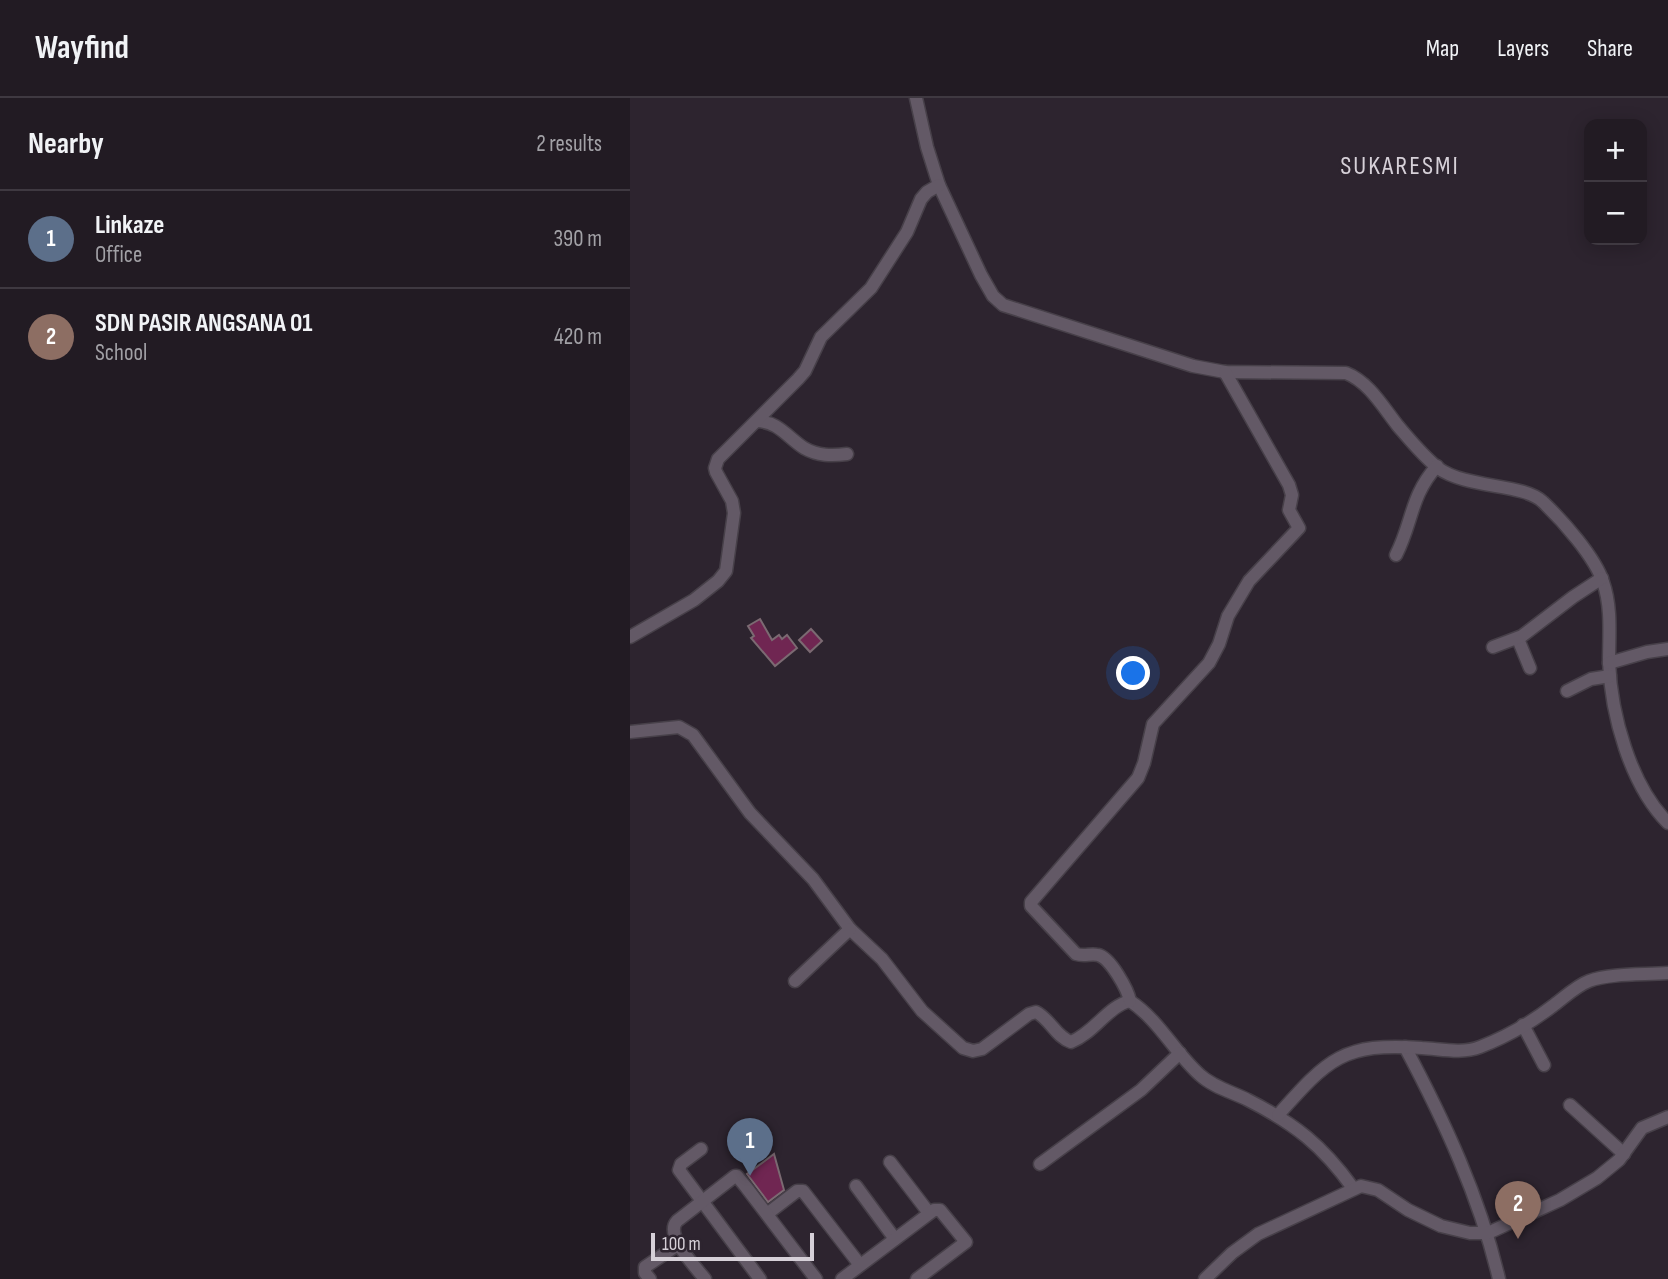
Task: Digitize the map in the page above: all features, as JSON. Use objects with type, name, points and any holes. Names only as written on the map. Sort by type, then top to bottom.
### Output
[{"type":"street","points":[[916,98],[939,185],[992,296],[1003,304],[1183,364],[1224,372],[1339,372],[1353,376],[1369,390],[1408,438],[1437,466],[1466,481],[1538,498],[1592,558],[1602,578],[1607,599],[1614,711],[1647,797],[1668,823]]},
{"type":"street","points":[[630,637],[694,600],[726,571],[734,513],[732,502],[719,481],[715,468],[718,458],[805,371],[821,337],[871,288],[907,232],[921,199],[939,185]]},
{"type":"street","points":[[1224,372],[1289,485],[1292,495],[1289,510],[1299,528],[1249,582],[1228,616],[1219,644],[1209,663],[1156,719],[1138,778],[1031,902],[1031,906],[1076,954],[1098,954],[1105,959],[1124,984],[1130,1001],[1150,1018],[1206,1079],[1278,1115],[1312,1139],[1353,1188]]},
{"type":"street","points":[[757,421],[773,424],[804,448],[820,454],[847,454]]},
{"type":"street","points":[[1396,555],[1422,483],[1437,466]]},
{"type":"street","points":[[1493,647],[1517,639],[1602,578]]},
{"type":"street","points":[[1517,639],[1530,668]]},
{"type":"street","points":[[1567,691],[1647,652],[1668,649]]},
{"type":"street","points":[[630,732],[679,727],[693,735],[750,813],[813,879],[850,929],[882,959],[922,1011],[968,1050],[982,1049],[1029,1014],[1036,1012],[1044,1017],[1064,1040],[1071,1042],[1089,1032],[1122,1003],[1130,1001]]},
{"type":"street","points":[[795,981],[850,929]]},
{"type":"street","points":[[1278,1115],[1311,1078],[1331,1061],[1359,1050],[1405,1046],[1471,1050],[1523,1025],[1592,980],[1668,973]]},
{"type":"street","points":[[1523,1025],[1544,1065]]},
{"type":"street","points":[[1405,1046],[1433,1100],[1488,1233],[1499,1279]]},
{"type":"street","points":[[1040,1164],[1141,1090],[1180,1052]]},
{"type":"street","points":[[1570,1105],[1624,1154]]},
{"type":"street","points":[[1205,1279],[1232,1252],[1258,1234],[1353,1188],[1374,1188],[1408,1210],[1441,1226],[1470,1233],[1488,1233],[1577,1191],[1607,1172],[1642,1128],[1668,1117]]},
{"type":"street","points":[[701,1149],[681,1164],[679,1170],[760,1279]]},
{"type":"street","points":[[890,1162],[929,1213]]},
{"type":"street","points":[[705,1279],[673,1234],[674,1224],[737,1176],[816,1279]]},
{"type":"street","points":[[856,1186],[895,1239]]},
{"type":"street","points":[[767,1214],[797,1191],[803,1191],[860,1265]]},
{"type":"street","points":[[842,1279],[929,1213],[940,1210],[966,1242],[917,1279]]},
{"type":"street","points":[[650,1279],[645,1273],[645,1267],[679,1244]]},
{"type":"building","points":[[760,619],[772,640],[779,635],[782,639],[787,635],[797,648],[775,666],[751,638],[754,636],[748,626]]},
{"type":"building","points":[[811,629],[822,641],[810,652],[799,640]]},
{"type":"building","points":[[774,1154],[784,1190],[768,1202],[747,1174]]},
{"type":"place","name":"Linkaze","points":[[750,1176]]},
{"type":"place","name":"SDN PASIR ANGSANA 01","points":[[1518,1239]]},
{"type":"district","name":"SUKARESMI","points":[[1400,166]]}]
